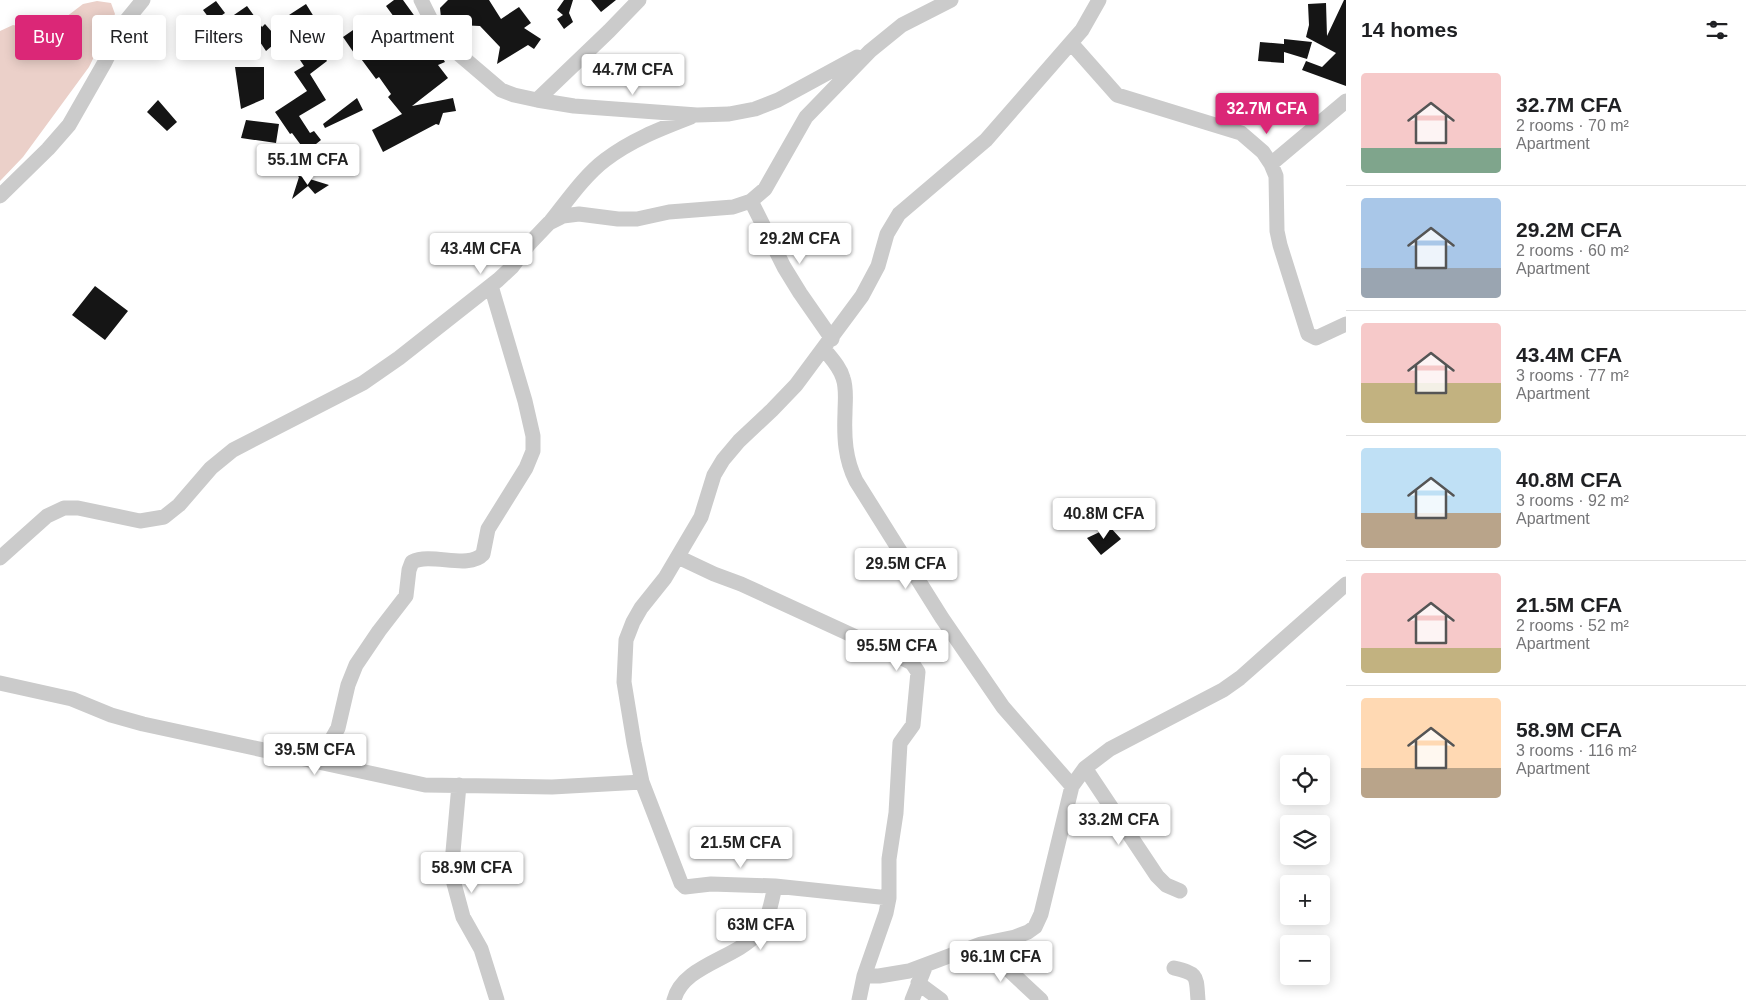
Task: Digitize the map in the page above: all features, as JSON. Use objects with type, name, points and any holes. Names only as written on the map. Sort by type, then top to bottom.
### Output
[{"type":"street","points":[[0,196],[48,149],[69,125],[105,62],[125,22],[143,0]]},
{"type":"street","points":[[421,0],[440,38],[501,90],[536,100],[574,106],[697,115],[729,114],[754,109],[778,100],[870,51]]},
{"type":"street","points":[[536,100],[609,31],[638,0]]},
{"type":"street","points":[[549,223],[562,216],[579,214],[618,219],[637,219],[669,212],[733,207],[751,201],[765,188],[806,117],[870,51],[902,25],[951,0]]},
{"type":"street","points":[[889,898],[775,886],[710,884],[691,888],[685,887],[681,883],[642,782],[624,682],[626,640],[632,622],[665,578],[701,517],[714,475],[723,460],[739,441],[796,385],[828,344],[872,280],[887,234],[899,214],[986,140],[1082,30],[1099,0]]},
{"type":"street","points":[[1070,43],[1116,95],[1241,133],[1263,152],[1276,176],[1280,245],[1308,334],[1316,338],[1346,324]]},
{"type":"street","points":[[1271,164],[1346,102]]},
{"type":"street","points":[[0,558],[47,516],[64,508],[78,508],[140,521],[164,517],[179,505],[210,468],[233,450],[363,383],[399,358],[491,286],[512,267],[529,244],[603,161],[654,131],[697,115]]},
{"type":"street","points":[[751,201],[784,267],[828,344],[843,378],[845,390],[844,435],[849,469],[942,618],[1003,708],[1072,786]]},
{"type":"street","points":[[320,762],[338,728],[348,685],[356,665],[406,596],[409,570],[412,562],[424,558],[470,561],[481,556],[488,529],[526,468],[532,451],[533,436],[491,286]]},
{"type":"street","points":[[678,557],[714,574],[742,584],[906,660],[916,667],[918,672],[913,725],[900,743],[896,813],[890,859],[889,898],[886,913],[864,976],[859,1000]]},
{"type":"street","points":[[864,976],[892,974],[926,965],[981,944],[1015,937],[1035,927],[1039,921],[1072,786],[1085,768],[1110,749],[1240,678],[1346,584]]},
{"type":"street","points":[[0,683],[72,699],[112,715],[143,724],[425,784],[573,787],[642,782]]},
{"type":"street","points":[[1085,768],[1157,876],[1166,885],[1180,891]]},
{"type":"street","points":[[459,785],[452,876],[463,917],[481,949],[498,1000]]},
{"type":"street","points":[[674,1000],[676,992],[684,981],[732,953],[756,936],[768,917],[775,886]]},
{"type":"street","points":[[981,944],[1041,1000]]},
{"type":"street","points":[[912,1000],[926,965]]},
{"type":"street","points":[[1174,968],[1191,972],[1195,976],[1198,1000]]},
{"type":"street","points":[[918,983],[941,1000]]},
{"type":"shaded area","points":[[97,1],[111,3],[115,14],[92,15],[92,60],[89,67],[23,157],[0,181],[0,31],[15,25],[15,60],[82,60],[82,15],[69,15],[83,4]]},
{"type":"building","points":[[394,0],[403,0],[414,15],[393,15],[386,6]]},
{"type":"building","points":[[448,0],[489,0],[501,19],[519,7],[531,23],[524,28],[541,39],[534,49],[528,45],[497,64],[500,47],[480,26],[472,26],[472,15],[441,15],[440,8]]},
{"type":"building","points":[[564,0],[573,0],[569,13],[573,22],[564,29],[557,19],[563,15],[557,10]]},
{"type":"building","points":[[591,0],[616,0],[601,12]]},
{"type":"building","points":[[1344,0],[1346,0],[1346,86],[1302,70],[1306,61],[1322,67],[1336,53],[1306,37],[1309,25],[1308,4],[1326,3],[1327,36]]},
{"type":"building","points":[[216,1],[225,13],[222,15],[207,15],[203,10]]},
{"type":"building","points":[[306,4],[313,15],[289,15]]},
{"type":"building","points":[[247,6],[253,15],[234,15]]},
{"type":"building","points":[[265,24],[271,31],[271,47],[266,51],[261,44],[261,26],[262,27]]},
{"type":"building","points":[[353,30],[353,52],[343,37]]},
{"type":"building","points":[[1284,39],[1312,42],[1307,59],[1284,52],[1284,63],[1258,61],[1260,42],[1284,44]]},
{"type":"building","points":[[300,60],[327,61],[310,74],[326,100],[299,116],[310,133],[314,131],[321,140],[306,152],[292,133],[290,134],[275,112],[307,91],[294,72],[304,66]]},
{"type":"building","points":[[362,60],[444,60],[445,62],[438,65],[448,78],[412,106],[453,98],[456,111],[443,113],[439,125],[436,124],[383,152],[372,130],[402,114],[388,97],[391,94],[379,77],[376,79]]},
{"type":"building","points":[[235,67],[264,67],[264,99],[241,109]]},
{"type":"building","points":[[357,98],[363,110],[325,128],[323,124]]},
{"type":"building","points":[[158,100],[177,122],[167,131],[147,112]]},
{"type":"building","points":[[246,120],[279,124],[276,143],[241,138]]},
{"type":"building","points":[[296,174],[329,185],[315,194],[308,186],[292,199],[299,177]]},
{"type":"building","points":[[95,286],[128,311],[105,340],[72,315]]},
{"type":"building","points":[[1110,527],[1121,539],[1101,555],[1087,538]]}]
